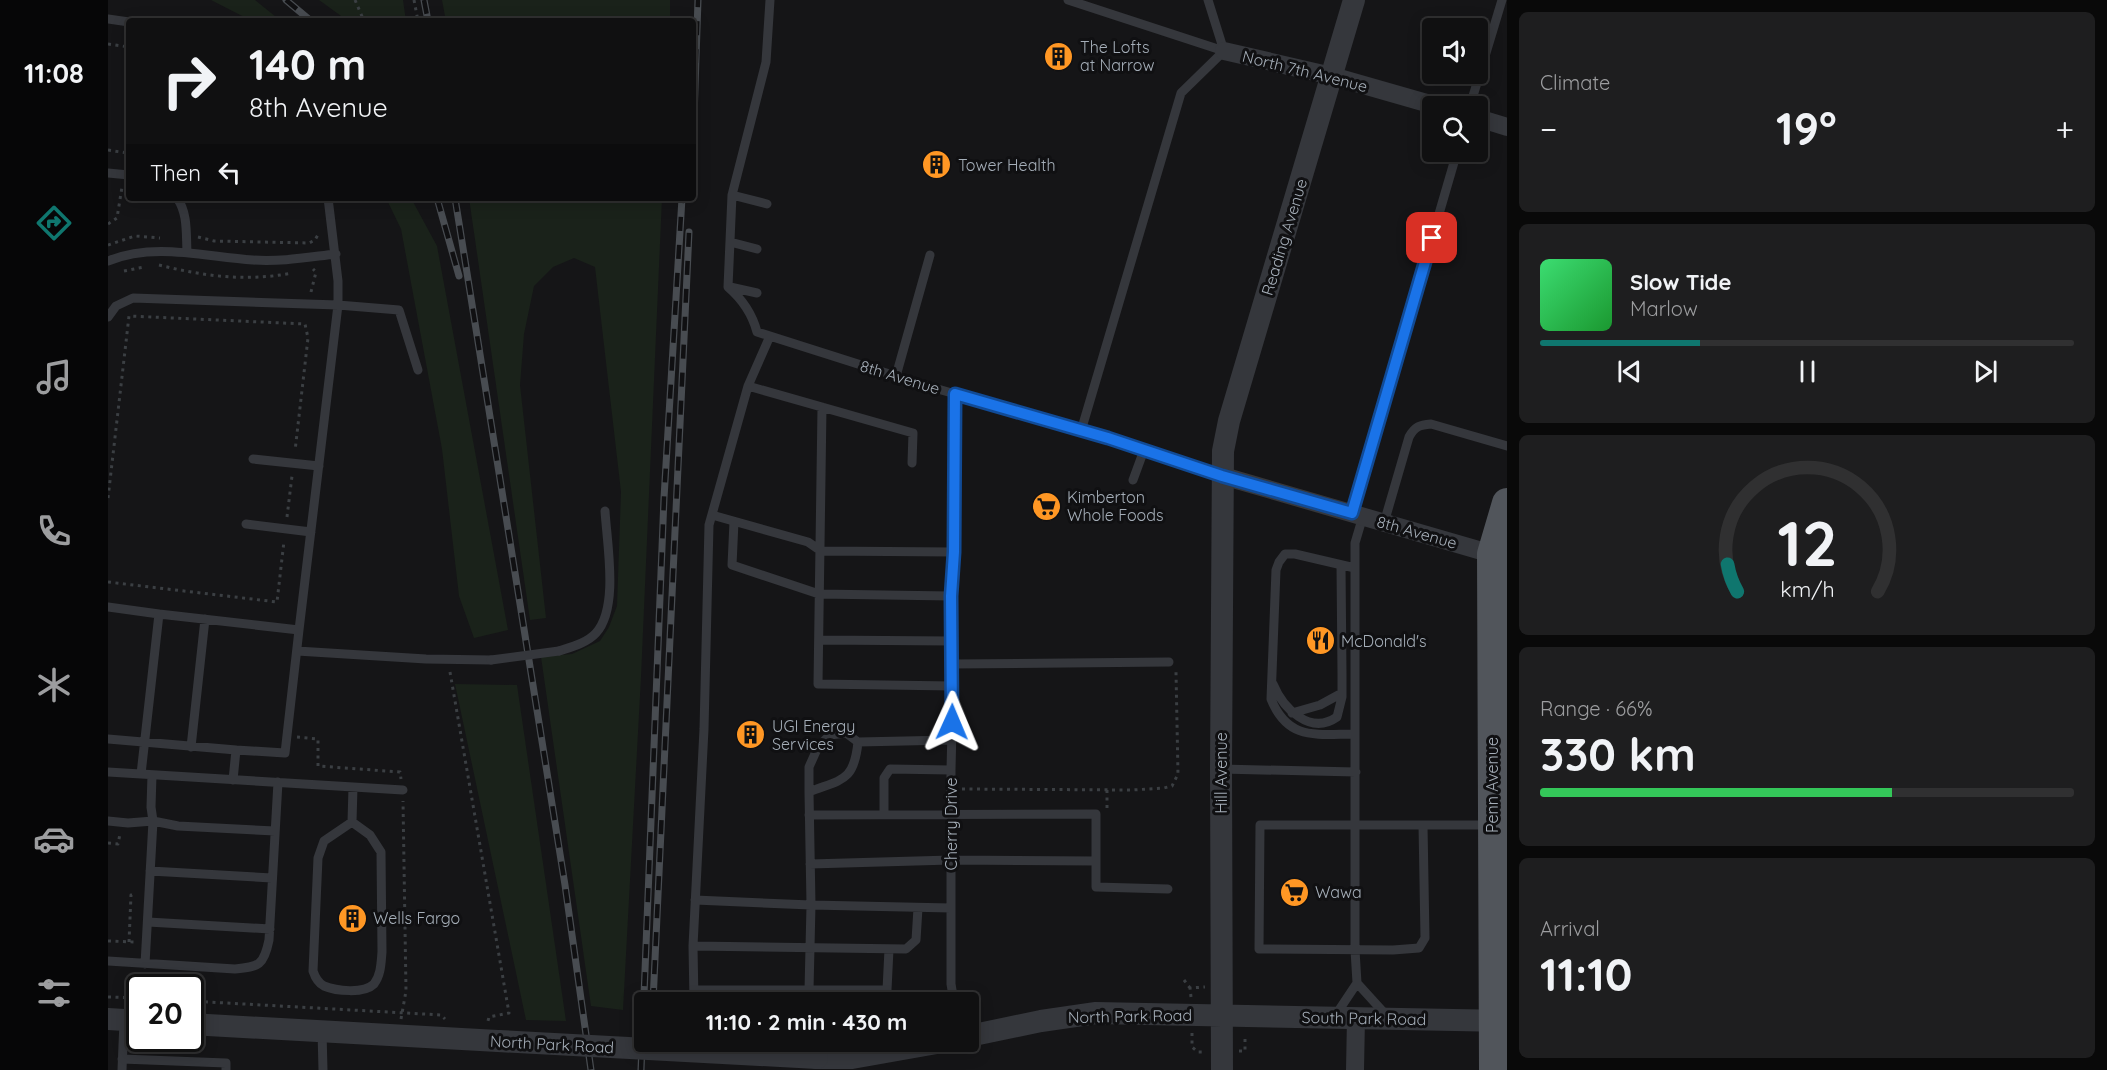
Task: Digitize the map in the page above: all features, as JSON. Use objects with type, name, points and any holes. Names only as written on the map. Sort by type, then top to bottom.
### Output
[{"type":"main road","name":"Penn Avenue","points":[[1494,1070],[1500,1021],[1492,825],[1499,556],[1507,503]]},
{"type":"street","name":"Reading Avenue","points":[[1222,476],[1223,451],[1229,421],[1354,0]]},
{"type":"street","name":"North 7th Avenue","points":[[1224,51],[1332,76],[1422,102]]},
{"type":"street","points":[[1488,121],[1507,127]]},
{"type":"street","name":"8th Avenue","points":[[1222,476],[1499,556]]},
{"type":"street","name":"Hill Avenue","points":[[1222,476],[1222,1070]]},
{"type":"street","name":"North Park Road","points":[[979,1034],[1081,1014],[1221,1015]]},
{"type":"street","name":"South Park Road","points":[[1221,1015],[1500,1021]]},
{"type":"street","points":[[1344,1018],[1355,1070]]},
{"type":"street","name":"North Park Road","points":[[204,1025],[816,1058],[852,1058],[886,1052]]},
{"type":"lane","points":[[757,293],[728,287],[732,195],[766,62],[770,0]]},
{"type":"lane","points":[[1068,0],[1224,51],[1181,93],[1081,431]]},
{"type":"lane","name":"North 7th Avenue","points":[[1208,0],[1224,51]]},
{"type":"lane","points":[[1473,96],[1502,0]]},
{"type":"lane","points":[[108,19],[126,22]]},
{"type":"lane","points":[[1344,1018],[1358,983],[1355,950],[1355,543],[1357,515],[1454,162]]},
{"type":"lane","points":[[108,173],[126,176]]},
{"type":"lane","points":[[732,195],[767,204]]},
{"type":"lane","points":[[179,201],[183,206],[187,252]]},
{"type":"lane","points":[[108,739],[285,753],[338,304],[336,254],[328,201]]},
{"type":"lane","points":[[730,242],[757,249]]},
{"type":"lane","points":[[108,261],[120,256],[140,253],[187,252],[255,260],[286,260],[336,254]]},
{"type":"lane","points":[[896,376],[930,255]]},
{"type":"lane","name":"8th Avenue","points":[[728,287],[739,296],[753,318],[757,332],[1222,476]]},
{"type":"lane","points":[[108,317],[116,306],[133,298],[338,304],[399,310],[418,370]]},
{"type":"lane","points":[[770,336],[748,386],[709,525],[704,729],[693,946],[694,990],[888,990],[889,949]]},
{"type":"lane","points":[[748,386],[913,433],[912,463]]},
{"type":"lane","name":"Cherry Drive","points":[[952,992],[951,596],[954,552],[955,394]]},
{"type":"lane","points":[[822,407],[818,684],[953,686]]},
{"type":"lane","points":[[1384,523],[1409,437],[1420,425],[1431,424],[1507,446]]},
{"type":"lane","points":[[1133,480],[1144,450]]},
{"type":"lane","points":[[253,459],[319,466]]},
{"type":"lane","points":[[297,651],[448,660],[491,660],[559,651],[578,645],[595,634],[603,623],[608,607],[609,579],[605,511]]},
{"type":"lane","points":[[712,514],[808,542],[821,551],[954,552]]},
{"type":"lane","points":[[734,522],[732,565],[819,594],[951,596]]},
{"type":"lane","points":[[246,524],[311,532]]},
{"type":"lane","points":[[1355,568],[1295,554],[1285,554],[1279,562],[1276,570],[1270,699],[1277,715],[1287,725],[1298,731],[1310,734],[1355,734]]},
{"type":"lane","points":[[1271,679],[1278,696],[1292,713],[1311,723],[1332,721],[1337,717],[1342,693],[1341,565]]},
{"type":"lane","points":[[108,607],[300,630]]},
{"type":"lane","points":[[141,774],[159,614]]},
{"type":"lane","points":[[191,747],[205,619]]},
{"type":"lane","points":[[819,640],[951,641]]},
{"type":"lane","points":[[952,664],[1169,662]]},
{"type":"lane","points":[[1292,713],[1320,705],[1342,693]]},
{"type":"lane","points":[[809,990],[811,906],[809,766],[818,747],[830,735],[846,733],[858,742],[951,740]]},
{"type":"lane","points":[[809,792],[843,779],[853,770],[858,742]]},
{"type":"lane","points":[[233,780],[236,750]]},
{"type":"lane","points":[[884,814],[884,778],[890,769],[951,770]]},
{"type":"lane","points":[[1221,769],[1356,772]]},
{"type":"lane","points":[[108,772],[403,790]]},
{"type":"lane","points":[[145,964],[153,821],[152,775]]},
{"type":"lane","points":[[108,961],[235,969],[260,964],[266,956],[270,929],[278,782]]},
{"type":"lane","points":[[352,822],[353,787]]},
{"type":"lane","points":[[809,815],[1096,814],[1096,887],[1168,889]]},
{"type":"lane","points":[[108,821],[128,823],[153,821],[178,826],[275,831]]},
{"type":"lane","points":[[352,822],[370,835],[381,852],[381,968],[377,979],[367,989],[337,990],[322,985],[316,979],[312,963],[318,858],[324,840],[352,822]]},
{"type":"lane","points":[[1423,825],[1425,938],[1419,948],[1407,950],[1259,949],[1260,825],[1355,826],[1423,825],[1492,825]]},
{"type":"lane","points":[[810,864],[951,860],[1096,861]]},
{"type":"lane","points":[[150,871],[272,878]]},
{"type":"lane","points":[[695,900],[811,906],[951,908]]},
{"type":"lane","points":[[693,946],[906,949],[916,940],[918,908]]},
{"type":"lane","points":[[148,922],[270,929]]},
{"type":"lane","points":[[1358,983],[1388,1018]]},
{"type":"lane","points":[[122,1070],[124,1020]]},
{"type":"lane","points":[[322,1031],[323,1070]]},
{"type":"lane","points":[[122,1059],[226,1063],[226,1070]]},
{"type":"path","points":[[354,0],[363,18]]},
{"type":"path","points":[[414,0],[417,18]]},
{"type":"path","points":[[108,44],[126,47]]},
{"type":"path","points":[[196,231],[198,238],[214,241],[309,243],[319,234],[319,225]]},
{"type":"path","points":[[108,245],[135,236],[171,238]]},
{"type":"path","points":[[156,264],[208,276],[266,278],[300,271]]},
{"type":"path","points":[[116,272],[146,266]]},
{"type":"path","points":[[311,292],[316,272],[312,269]]},
{"type":"path","points":[[108,498],[129,316],[304,324],[308,338],[277,602],[108,582]]},
{"type":"path","points":[[448,660],[510,1013],[489,1017],[490,1041]]},
{"type":"path","points":[[951,789],[1132,790],[1172,786],[1178,774],[1176,672],[1169,662]]},
{"type":"path","points":[[108,843],[118,844],[120,834]]},
{"type":"path","points":[[108,941],[129,942],[131,895],[140,896]]},
{"type":"path","points":[[1184,980],[1190,988]]},
{"type":"path","points":[[108,996],[126,997]]},
{"type":"path","points":[[204,1002],[441,1015],[452,1024]]},
{"type":"shaded area","points":[[211,0],[255,0],[277,18],[246,18]]},
{"type":"shaded area","points":[[319,0],[403,0],[406,18],[344,18]]},
{"type":"shaded area","points":[[442,0],[670,0],[670,18],[445,18]]},
{"type":"shaded area","points":[[387,201],[413,201],[437,246],[508,630],[474,638],[459,596],[442,449],[401,229]]},
{"type":"shaded area","points":[[469,201],[662,201],[641,677],[623,1010],[591,1006],[541,657],[572,654],[600,641],[609,627],[617,606],[621,492],[595,267],[574,258],[553,267],[534,286],[524,334],[520,385],[546,618],[530,620]]},
{"type":"shaded area","points":[[455,684],[517,685],[566,1021],[526,1020]]},
{"type":"railway","points":[[286,0],[307,18]]},
{"type":"railway","points":[[424,0],[427,18]]},
{"type":"railway","points":[[696,59],[698,0]]},
{"type":"railway","points":[[438,201],[459,276]]},
{"type":"railway","points":[[455,201],[565,885],[591,1070]]},
{"type":"railway","points":[[641,1070],[664,498],[682,201]]},
{"type":"railway","points":[[653,992],[689,232]]},
{"type":"place","name":"The Lofts at Narrow","points":[[1059,56]]},
{"type":"place","name":"Tower Health","points":[[937,165]]},
{"type":"place","name":"Kimberton Whole Foods","points":[[1046,506]]},
{"type":"place","name":"McDonald's","points":[[1320,641]]},
{"type":"place","name":"UGI Energy Services","points":[[751,735]]},
{"type":"place","name":"Wawa","points":[[1294,892]]},
{"type":"place","name":"Wells Fargo","points":[[352,918]]},
{"type":"route","points":[[952,722],[951,596],[954,552],[955,394],[1108,438],[1222,476],[1352,513],[1432,238]]}]
